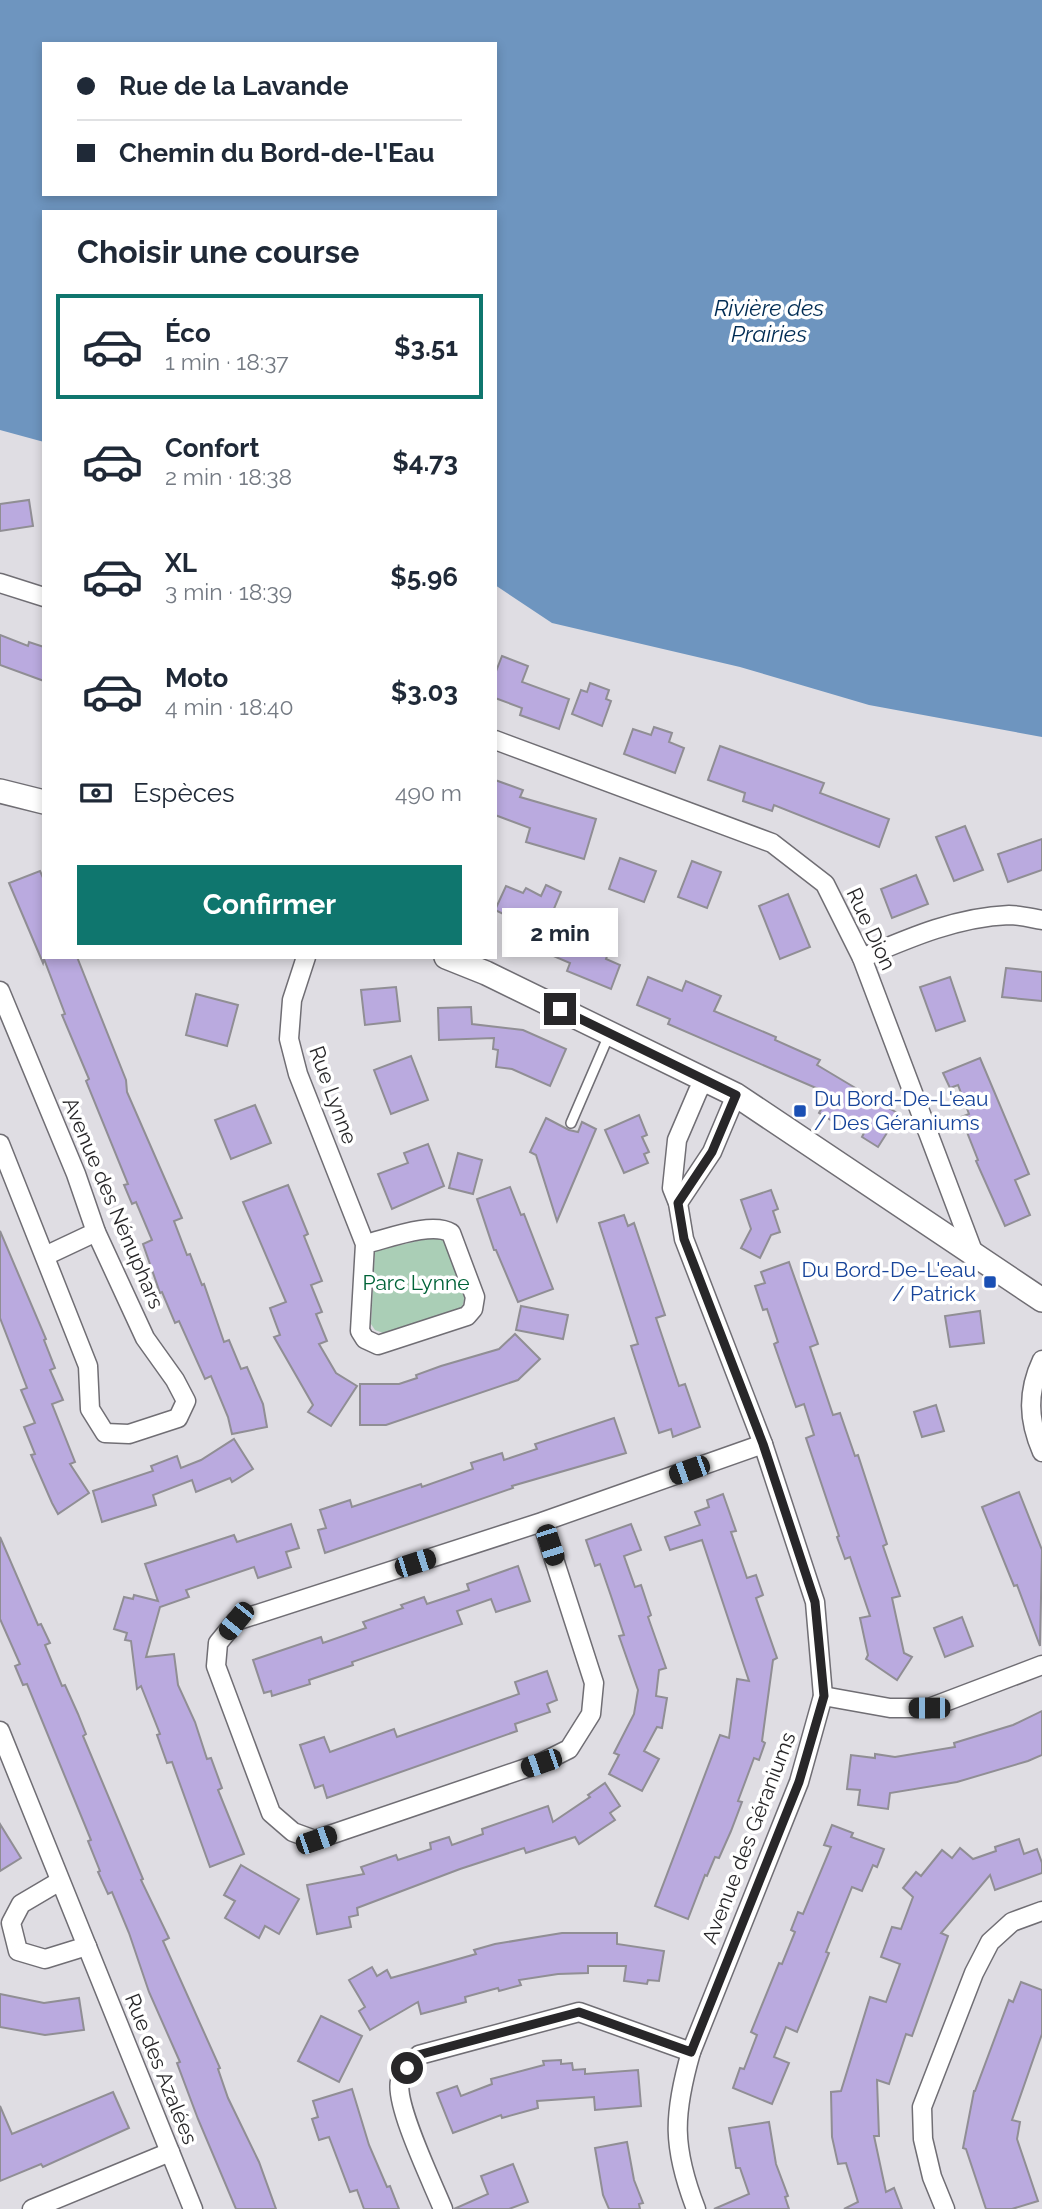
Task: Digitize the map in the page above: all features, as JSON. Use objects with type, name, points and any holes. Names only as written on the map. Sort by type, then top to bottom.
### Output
[{"type":"street","points":[[0,583],[42,596]]},
{"type":"street","name":"Rue Dion","points":[[497,741],[772,843],[825,884],[862,958],[974,1254]]},
{"type":"street","points":[[0,791],[42,802]]},
{"type":"street","points":[[862,958],[906,939],[963,921],[1011,915],[1042,920]]},
{"type":"street","name":"Rue Lynne","points":[[305,959],[292,1000],[289,1039],[298,1074],[365,1244],[360,1331],[365,1339],[379,1345],[467,1316],[474,1309],[475,1297],[451,1233],[432,1228],[365,1244]]},
{"type":"street","points":[[455,959],[482,965],[609,1034],[736,1095],[1042,1300]]},
{"type":"street","name":"Avenue des Nénuphars","points":[[0,992],[76,1174],[96,1232],[145,1338],[175,1380],[186,1401],[178,1418],[129,1434],[105,1433],[90,1409],[88,1366],[0,1144]]},
{"type":"street","name":"Avenue des Géraniums","points":[[696,2209],[679,2157],[679,2093],[691,2052],[799,1782],[824,1696],[815,1602],[763,1444],[684,1239],[678,1203],[672,1188],[677,1140],[705,1080]]},
{"type":"street","points":[[678,1203],[712,1152],[736,1095]]},
{"type":"street","points":[[45,1256],[96,1232]]},
{"type":"street","points":[[1042,1360],[1031,1391],[1029,1412],[1042,1452]]},
{"type":"street","points":[[542,1522],[594,1684],[591,1714],[569,1749],[541,1763],[316,1840],[293,1832],[271,1813],[216,1666],[218,1643],[236,1621],[542,1522],[763,1444]]},
{"type":"street","points":[[824,1696],[890,1708],[929,1708],[1042,1665]]},
{"type":"street","name":"Rue des Azalées","points":[[0,1731],[193,2209]]},
{"type":"street","points":[[60,1881],[20,1904],[10,1923],[18,1951],[45,1959],[87,1946]]},
{"type":"street","points":[[945,2209],[932,2177],[923,2139],[922,2107],[974,1973],[989,1942],[1012,1922],[1042,1911]]},
{"type":"street","points":[[443,2209],[401,2104],[399,2083],[418,2055],[579,2012],[691,2052]]},
{"type":"street","points":[[32,2209],[170,2151]]},
{"type":"lane","points":[[571,1123],[609,1034]]},
{"type":"green space","name":"Parc Lynne","points":[[430,1238],[446,1243],[457,1268],[464,1296],[459,1311],[386,1334],[375,1330],[371,1324],[375,1251]]},
{"type":"water","name":"Rivière des Prairies","points":[[0,0],[1042,0],[1042,737],[869,705],[740,667],[552,623],[497,586],[497,210],[42,210],[42,441],[0,430]]},
{"type":"building","points":[[29,500],[33,526],[0,531],[0,504]]},
{"type":"building","points":[[0,635],[28,646],[29,642],[42,646],[42,680],[0,665]]},
{"type":"building","points":[[502,656],[528,666],[522,682],[569,699],[559,729],[520,715],[522,708],[497,699],[497,669]]},
{"type":"building","points":[[590,683],[609,690],[606,699],[611,701],[602,726],[572,714],[581,690],[587,692]]},
{"type":"building","points":[[654,727],[672,733],[669,742],[684,748],[675,773],[624,754],[633,729],[651,735]]},
{"type":"building","points":[[720,746],[824,783],[820,793],[889,819],[879,847],[774,805],[772,811],[743,801],[745,793],[708,780]]},
{"type":"building","points":[[497,781],[523,790],[520,797],[596,819],[584,859],[526,842],[530,828],[497,816]]},
{"type":"building","points":[[965,826],[983,870],[954,881],[936,837]]},
{"type":"building","points":[[1042,839],[1042,870],[1008,882],[998,854]]},
{"type":"building","points":[[620,858],[656,871],[644,902],[609,889]]},
{"type":"building","points":[[692,861],[721,872],[707,908],[678,897]]},
{"type":"building","points":[[40,871],[42,876],[43,963],[9,883]]},
{"type":"building","points":[[916,875],[928,904],[892,918],[881,889]]},
{"type":"building","points":[[546,885],[561,892],[548,923],[581,937],[584,931],[612,943],[606,959],[620,965],[611,989],[567,971],[570,963],[530,946],[537,930],[497,911],[506,886],[523,893],[526,888],[541,896]]},
{"type":"building","points":[[788,894],[810,947],[780,959],[759,906]]},
{"type":"building","points":[[44,959],[78,959],[126,1080],[127,1092],[182,1218],[174,1221],[187,1255],[190,1254],[202,1285],[204,1284],[224,1342],[229,1340],[241,1369],[247,1367],[263,1404],[267,1427],[232,1434],[211,1376],[205,1379],[179,1321],[175,1323],[162,1292],[160,1293],[143,1244],[152,1240],[136,1202],[132,1204],[124,1185],[128,1184],[86,1081],[89,1079],[62,1015],[65,1014]]},
{"type":"building","points":[[1006,968],[1042,972],[1042,1001],[1002,997]]},
{"type":"building","points":[[648,977],[682,991],[686,981],[721,996],[714,1011],[776,1037],[775,1040],[820,1060],[817,1065],[899,1114],[878,1147],[862,1137],[865,1131],[839,1115],[834,1122],[819,1113],[830,1094],[668,1024],[670,1019],[637,1005]]},
{"type":"building","points":[[950,977],[965,1021],[936,1031],[920,987]]},
{"type":"building","points":[[396,987],[400,1021],[365,1025],[361,990]]},
{"type":"building","points":[[196,994],[238,1005],[227,1046],[186,1035]]},
{"type":"building","points":[[471,1007],[472,1024],[523,1030],[566,1049],[550,1086],[512,1069],[496,1067],[498,1050],[493,1049],[494,1038],[439,1040],[438,1008]]},
{"type":"building","points":[[411,1056],[428,1100],[391,1114],[374,1070]]},
{"type":"building","points":[[980,1058],[1029,1174],[1015,1180],[1030,1215],[1005,1226],[976,1161],[978,1160],[961,1117],[969,1114],[958,1085],[950,1088],[943,1073]]},
{"type":"building","points":[[255,1105],[271,1143],[231,1159],[215,1120]]},
{"type":"building","points":[[639,1115],[647,1135],[642,1137],[649,1152],[644,1154],[648,1163],[624,1173],[605,1130]]},
{"type":"building","points":[[546,1118],[578,1132],[582,1122],[596,1129],[557,1221],[536,1155],[530,1152]]},
{"type":"building","points":[[428,1144],[444,1186],[392,1209],[378,1174],[408,1163],[404,1153]]},
{"type":"building","points":[[458,1153],[482,1160],[473,1194],[449,1188]]},
{"type":"building","points":[[288,1185],[308,1234],[304,1236],[322,1281],[311,1285],[322,1312],[316,1314],[327,1341],[319,1344],[336,1373],[357,1386],[331,1426],[308,1412],[313,1405],[274,1337],[280,1335],[270,1308],[286,1302],[243,1202]]},
{"type":"building","points":[[510,1187],[521,1215],[524,1214],[553,1289],[518,1302],[494,1250],[477,1199]]},
{"type":"building","points":[[771,1190],[778,1209],[773,1211],[780,1232],[771,1235],[760,1258],[741,1248],[751,1229],[741,1200]]},
{"type":"building","points":[[624,1215],[628,1226],[634,1223],[665,1315],[656,1318],[679,1386],[685,1384],[700,1427],[673,1437],[671,1429],[659,1433],[631,1346],[638,1344],[599,1223]]},
{"type":"building","points":[[0,1231],[46,1339],[44,1340],[55,1368],[50,1370],[63,1400],[52,1404],[75,1462],[70,1464],[89,1493],[58,1514],[31,1455],[35,1454],[24,1427],[35,1423],[21,1390],[27,1388],[0,1318]]},
{"type":"building","points":[[789,1262],[818,1344],[810,1347],[833,1415],[840,1413],[855,1456],[858,1455],[887,1544],[883,1546],[900,1596],[892,1598],[904,1653],[912,1657],[897,1680],[866,1659],[868,1655],[860,1618],[870,1616],[850,1557],[845,1559],[837,1537],[839,1536],[806,1438],[814,1435],[804,1404],[796,1407],[774,1344],[778,1342],[767,1309],[763,1310],[755,1286],[765,1283],[761,1272]]},
{"type":"building","points":[[521,1306],[568,1315],[563,1339],[516,1330]]},
{"type":"building","points":[[980,1311],[984,1343],[950,1347],[945,1316]]},
{"type":"building","points":[[515,1334],[540,1359],[518,1380],[386,1425],[360,1425],[360,1384],[399,1384],[441,1366],[499,1349]]},
{"type":"building","points":[[936,1405],[944,1431],[922,1437],[914,1412]]},
{"type":"building","points":[[614,1418],[626,1453],[512,1486],[513,1488],[325,1553],[318,1530],[326,1528],[320,1510],[350,1500],[352,1507],[421,1484],[422,1487],[473,1469],[471,1463],[502,1453],[504,1460],[537,1449],[535,1444]]},
{"type":"building","points":[[234,1439],[253,1469],[232,1482],[230,1478],[196,1492],[192,1480],[153,1495],[156,1505],[102,1522],[93,1491],[153,1471],[151,1466],[177,1456],[181,1468],[201,1460]]},
{"type":"building","points":[[1019,1492],[1042,1550],[1040,1646],[1017,1585],[1014,1586],[982,1507]]},
{"type":"building","points":[[723,1494],[736,1531],[731,1532],[747,1578],[756,1575],[763,1595],[756,1598],[777,1658],[773,1660],[762,1741],[765,1743],[759,1760],[754,1758],[738,1801],[742,1802],[731,1831],[719,1858],[715,1857],[707,1876],[705,1875],[688,1919],[655,1906],[720,1735],[729,1738],[737,1679],[749,1681],[702,1540],[670,1550],[665,1537],[700,1525],[695,1512],[709,1507],[707,1500]]},
{"type":"building","points":[[291,1524],[299,1548],[286,1552],[291,1567],[258,1578],[254,1567],[186,1590],[189,1597],[160,1607],[146,1657],[174,1654],[178,1685],[195,1722],[207,1759],[211,1758],[222,1788],[218,1790],[244,1854],[210,1867],[172,1762],[167,1763],[157,1735],[160,1734],[141,1686],[137,1689],[131,1641],[125,1640],[127,1633],[114,1629],[124,1597],[133,1599],[134,1595],[158,1601],[145,1564],[234,1535],[237,1542]]},
{"type":"building","points":[[631,1524],[641,1550],[624,1556],[635,1587],[641,1585],[651,1615],[648,1617],[666,1668],[659,1670],[656,1696],[667,1698],[662,1728],[657,1727],[644,1751],[659,1759],[642,1791],[609,1774],[619,1755],[614,1753],[634,1714],[638,1690],[619,1636],[624,1635],[600,1564],[595,1566],[586,1540]]},
{"type":"building","points":[[0,1537],[38,1625],[41,1624],[50,1643],[45,1645],[62,1686],[65,1685],[78,1714],[86,1734],[83,1736],[143,1879],[141,1880],[169,1938],[163,1941],[220,2068],[218,2069],[228,2098],[259,2162],[276,2209],[236,2209],[198,2119],[177,2063],[180,2062],[149,1992],[129,1933],[112,1892],[108,1894],[98,1872],[100,1871],[88,1841],[91,1840],[27,1684],[23,1685],[15,1666],[20,1664],[0,1619]]},
{"type":"building","points":[[518,1566],[530,1601],[496,1612],[491,1599],[457,1611],[462,1624],[352,1662],[353,1665],[309,1680],[310,1684],[272,1696],[271,1691],[264,1693],[253,1660],[321,1637],[323,1643],[366,1628],[363,1622],[403,1608],[401,1605],[424,1597],[427,1604],[469,1590],[467,1584]]},
{"type":"building","points":[[962,1617],[973,1646],[945,1657],[934,1628]]},
{"type":"building","points":[[547,1671],[557,1700],[547,1704],[550,1712],[515,1724],[517,1731],[327,1798],[323,1785],[315,1788],[300,1745],[324,1737],[330,1752],[394,1729],[397,1737],[519,1694],[515,1682]]},
{"type":"building","points":[[1042,1711],[1042,1755],[1028,1761],[957,1782],[890,1793],[888,1809],[858,1805],[860,1790],[847,1789],[851,1755],[895,1757],[955,1747],[954,1743],[1013,1725]]},
{"type":"building","points":[[605,1783],[620,1806],[610,1813],[615,1820],[579,1844],[575,1837],[526,1853],[524,1848],[460,1869],[357,1908],[358,1915],[349,1917],[351,1927],[317,1934],[307,1885],[364,1874],[361,1867],[396,1855],[398,1860],[431,1849],[430,1843],[449,1837],[452,1845],[483,1834],[482,1829],[548,1806],[553,1822],[590,1797],[588,1795]]},
{"type":"building","points":[[0,1824],[21,1858],[0,1871]]},
{"type":"building","points":[[832,1825],[853,1833],[851,1837],[884,1849],[877,1867],[873,1865],[862,1891],[852,1887],[797,2032],[786,2027],[774,2057],[789,2063],[772,2104],[733,2088],[740,2068],[744,2069],[757,2035],[751,2032],[779,1963],[782,1964],[795,1932],[791,1930],[798,1912],[803,1914],[831,1847],[824,1845]]},
{"type":"building","points":[[1019,1839],[1024,1854],[1037,1849],[1042,1873],[995,1890],[990,1875],[941,1933],[948,1936],[912,2036],[906,2034],[889,2084],[877,2080],[879,2136],[874,2136],[886,2192],[894,2188],[902,2209],[844,2209],[858,2202],[846,2163],[838,2164],[832,2137],[831,2092],[841,2091],[870,1997],[886,2002],[900,1964],[881,1957],[892,1927],[901,1929],[913,1897],[903,1888],[916,1872],[921,1876],[942,1850],[952,1858],[960,1848],[973,1859],[996,1851],[995,1847]]},
{"type":"building","points":[[241,1865],[299,1899],[279,1934],[265,1926],[259,1938],[225,1918],[235,1901],[224,1895]]},
{"type":"building","points":[[562,1933],[617,1933],[617,1944],[664,1951],[659,1981],[648,1980],[647,1984],[624,1981],[626,1966],[588,1966],[588,1973],[519,1980],[521,1985],[465,1997],[466,2002],[421,2014],[418,2002],[370,2030],[359,2011],[365,2007],[349,1980],[372,1967],[377,1976],[387,1970],[391,1978],[476,1954],[474,1950],[495,1944]]},
{"type":"building","points":[[1021,1982],[1042,1990],[1042,2034],[1012,2120],[1020,2122],[1017,2139],[1038,2201],[1012,2209],[986,2209],[966,2149],[963,2148],[974,2091],[1009,2000],[1013,2002]]},
{"type":"building","points":[[0,1994],[44,2003],[79,1998],[84,2030],[45,2035],[0,2027]]},
{"type":"building","points":[[321,2016],[362,2036],[339,2082],[298,2061]]},
{"type":"building","points":[[561,2060],[561,2064],[572,2063],[573,2070],[585,2069],[585,2074],[638,2070],[641,2106],[595,2110],[594,2097],[537,2101],[538,2108],[502,2118],[501,2115],[453,2133],[437,2093],[457,2086],[461,2096],[492,2084],[491,2079],[544,2065],[543,2061]]},
{"type":"building","points":[[352,2089],[369,2145],[399,2209],[364,2209],[357,2190],[350,2192],[329,2137],[319,2140],[312,2119],[318,2117],[313,2101]]},
{"type":"building","points":[[113,2092],[129,2128],[43,2167],[41,2164],[0,2181],[0,2106],[12,2134]]},
{"type":"building","points":[[769,2122],[776,2164],[788,2196],[785,2197],[789,2209],[714,2209],[749,2194],[740,2168],[736,2168],[729,2128]]},
{"type":"building","points":[[627,2142],[634,2180],[643,2203],[639,2204],[640,2209],[609,2209],[603,2195],[595,2148]]},
{"type":"building","points":[[513,2164],[528,2202],[509,2209],[454,2209],[488,2194],[481,2176]]},
{"type":"place","name":"Du Bord-De-L'eau / Des Géraniums","points":[[800,1111]]},
{"type":"place","name":"Du Bord-De-L'eau / Patrick","points":[[990,1282]]},
{"type":"route","points":[[407,2068],[418,2055],[579,2012],[691,2052],[799,1782],[824,1696],[815,1602],[763,1444],[684,1239],[678,1203],[712,1152],[736,1095],[560,1009]]}]
